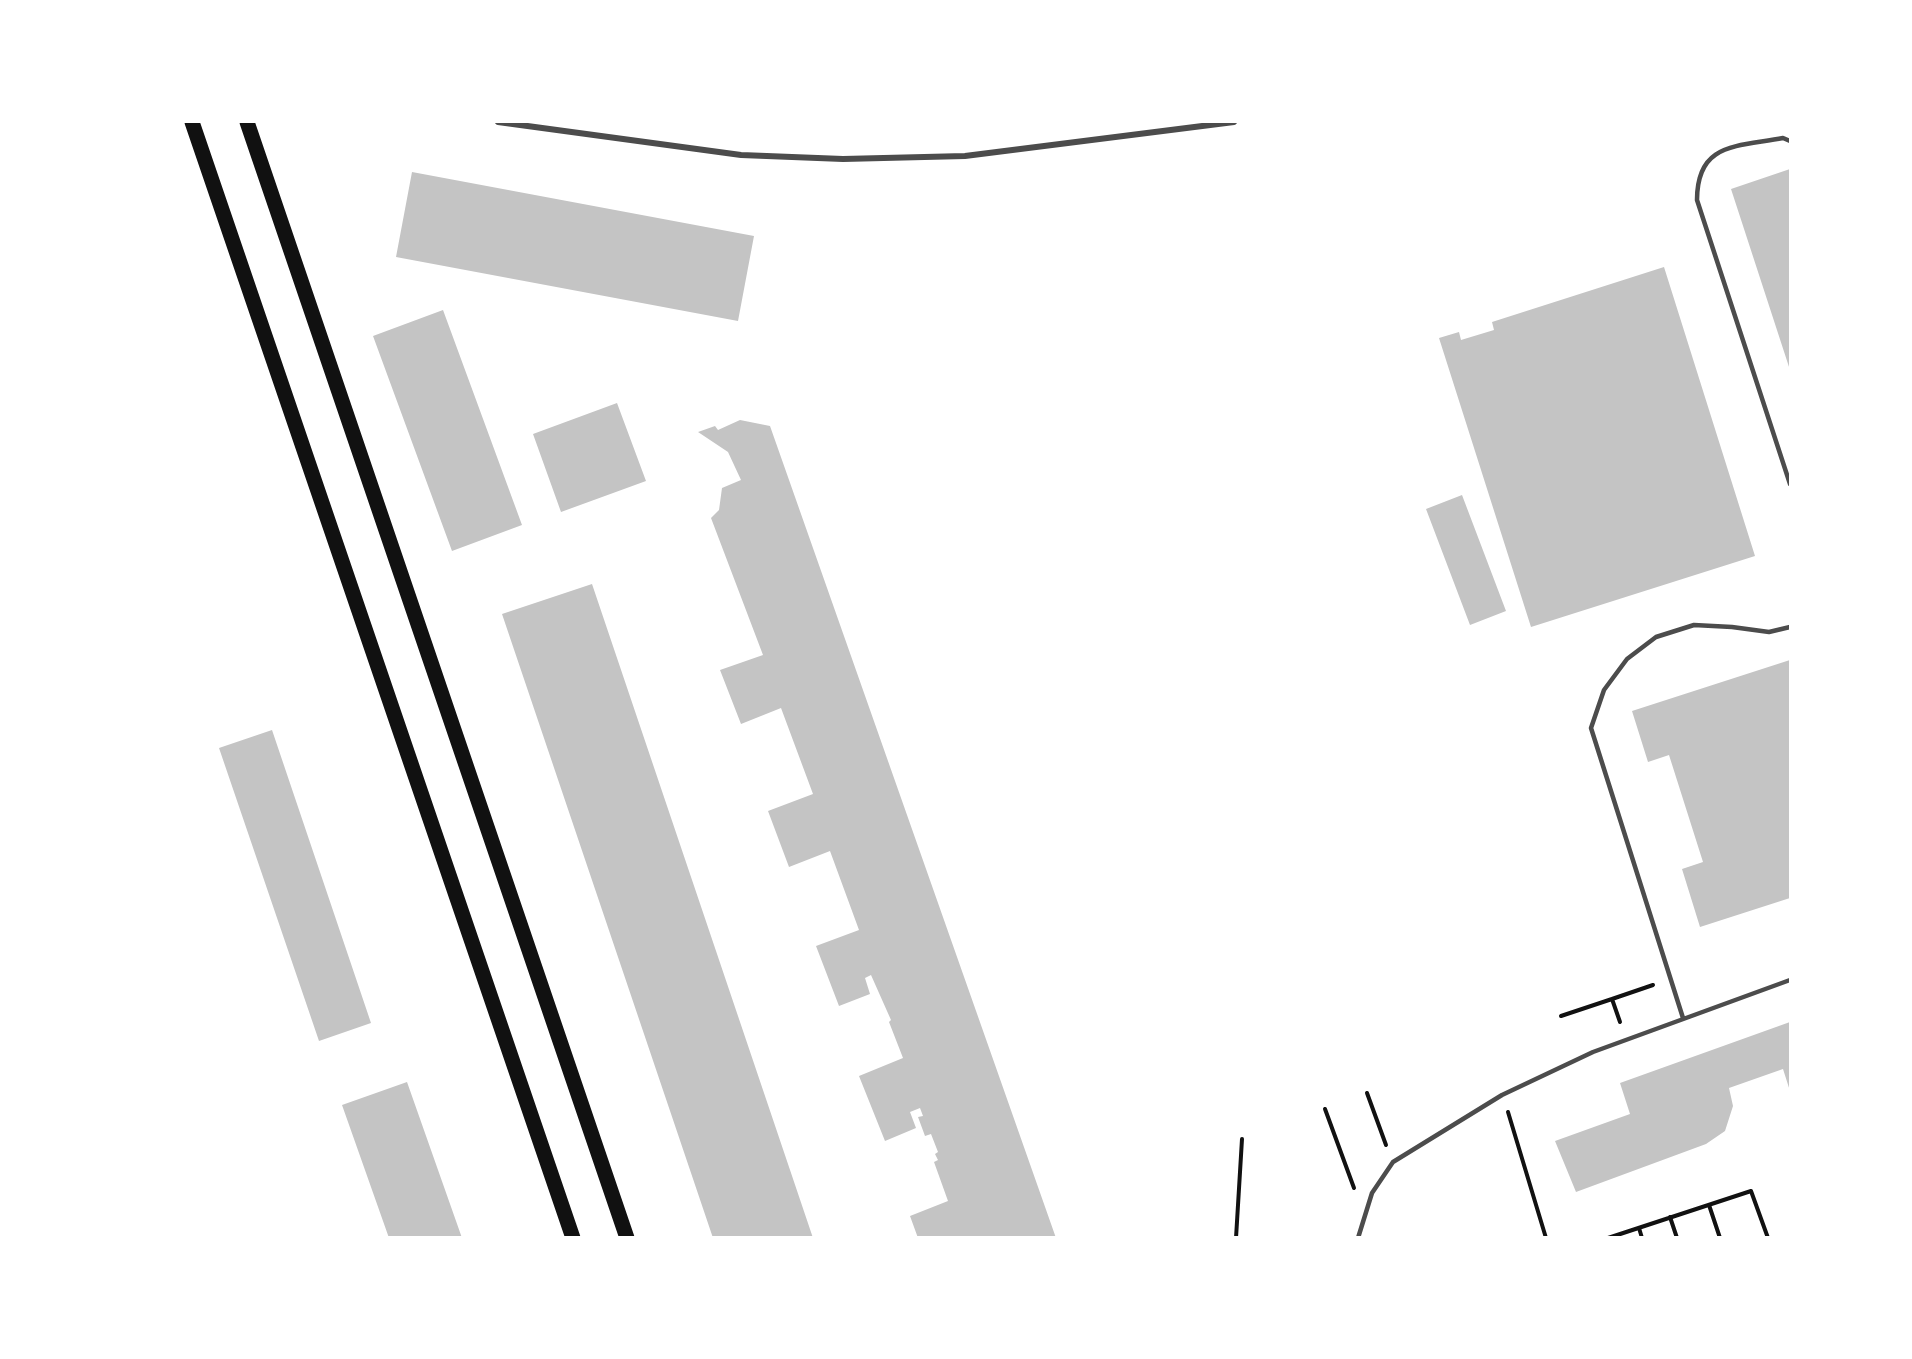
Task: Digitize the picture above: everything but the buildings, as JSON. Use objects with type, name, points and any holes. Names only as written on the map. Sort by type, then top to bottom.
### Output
[{"type":"main road","points":[[192,122],[573,1238]]},
{"type":"main road","points":[[247,122],[627,1238]]},
{"type":"street","points":[[498,122],[741,155],[843,159],[965,156],[1234,122]]},
{"type":"lane","points":[[1791,141],[1783,138],[1723,149],[1704,163],[1697,179],[1697,200],[1791,484]]},
{"type":"lane","points":[[1683,1018],[1591,728],[1604,690],[1627,659],[1656,638],[1694,626],[1732,627],[1768,633],[1791,627]]},
{"type":"lane","points":[[1358,1238],[1372,1193],[1393,1162],[1503,1095],[1593,1052],[1791,980]]},
{"type":"path","points":[[1561,1016],[1670,979]]},
{"type":"path","points":[[1612,999],[1626,1040]]},
{"type":"path","points":[[1367,1092],[1381,1131]]},
{"type":"path","points":[[1503,1095],[1546,1238]]},
{"type":"path","points":[[1325,1109],[1364,1216]]},
{"type":"path","points":[[1236,1238],[1242,1139]]},
{"type":"path","points":[[1608,1238],[1751,1191],[1766,1237]]},
{"type":"path","points":[[1709,1204],[1720,1238]]},
{"type":"path","points":[[1670,1217],[1677,1238]]},
{"type":"path","points":[[1639,1228],[1642,1238]]}]
